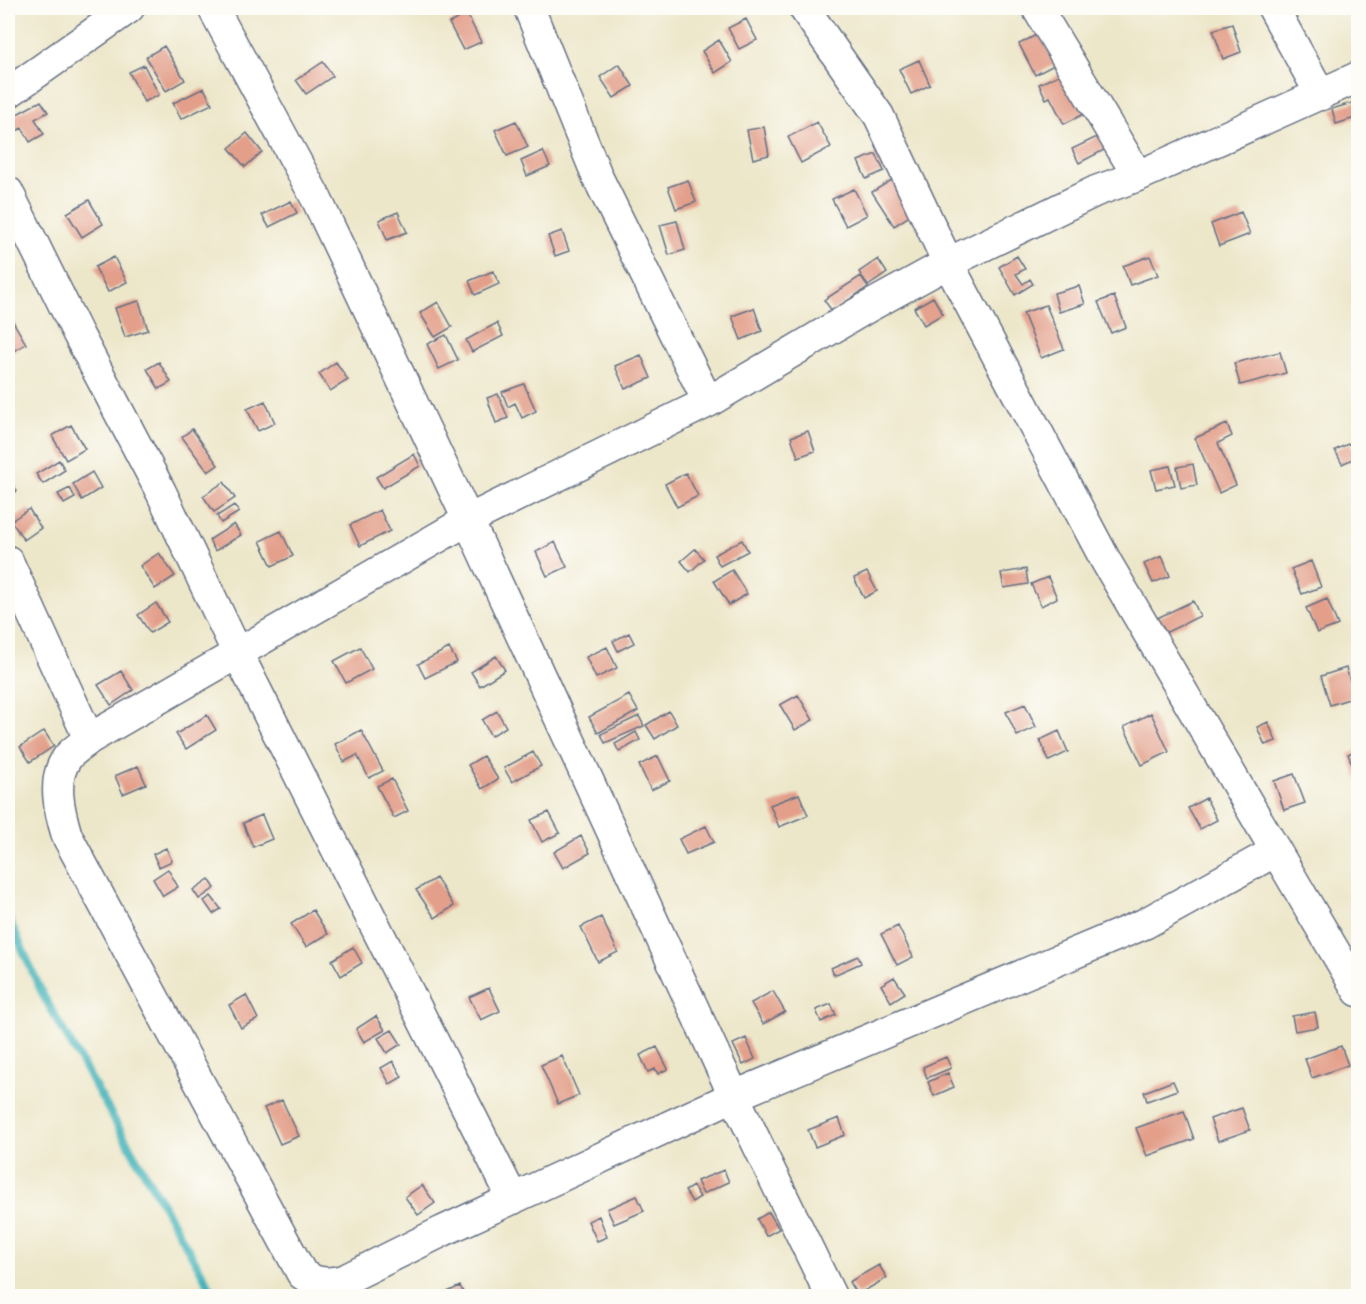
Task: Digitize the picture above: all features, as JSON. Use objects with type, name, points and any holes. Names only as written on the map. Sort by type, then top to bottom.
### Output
[{"type":"street","points":[[8,93],[129,8]]},
{"type":"street","points":[[213,8],[317,200],[468,520],[734,1096],[780,1188],[811,1260],[831,1296]]},
{"type":"street","points":[[529,8],[598,178],[708,402]]},
{"type":"street","points":[[804,8],[879,116],[948,264],[1107,563],[1359,991]]},
{"type":"street","points":[[1037,8],[1138,176]]},
{"type":"street","points":[[1273,8],[1321,94]]},
{"type":"street","points":[[1276,851],[1144,924],[734,1096],[344,1280],[327,1284],[310,1280],[305,1285],[68,837],[59,804],[61,777],[67,759],[89,739],[468,520],[708,402],[868,307],[948,264],[1096,191],[1138,176],[1359,77]]},
{"type":"street","points":[[8,192],[73,324],[161,492],[238,654],[513,1199]]},
{"type":"street","points":[[8,561],[89,739]]},
{"type":"building","points":[[467,14],[481,42],[463,50],[449,23]]},
{"type":"building","points":[[746,19],[757,40],[739,49],[728,28]]},
{"type":"building","points":[[1232,24],[1241,52],[1223,59],[1213,30]]},
{"type":"building","points":[[1040,33],[1056,64],[1035,75],[1019,44]]},
{"type":"building","points":[[719,40],[732,62],[715,73],[702,51]]},
{"type":"building","points":[[164,46],[185,80],[166,91],[146,57]]},
{"type":"building","points":[[919,60],[930,85],[911,94],[899,69]]},
{"type":"building","points":[[323,62],[333,76],[306,94],[296,80]]},
{"type":"building","points":[[619,64],[633,86],[614,98],[600,77]]},
{"type":"building","points":[[144,65],[159,95],[144,102],[129,72]]},
{"type":"building","points":[[1065,72],[1086,113],[1064,124],[1050,97],[1046,99],[1039,84]]},
{"type":"building","points":[[204,88],[212,104],[181,119],[173,103]]},
{"type":"building","points":[[41,101],[48,112],[35,119],[44,134],[30,142],[22,128],[10,134],[8,119]]},
{"type":"building","points":[[1358,101],[1358,117],[1336,124],[1332,109]]},
{"type":"building","points":[[516,121],[528,147],[507,156],[495,130]]},
{"type":"building","points":[[817,122],[831,147],[801,163],[788,137]]},
{"type":"building","points":[[764,127],[769,155],[753,159],[747,130]]},
{"type":"building","points":[[247,133],[262,152],[245,167],[229,148]]},
{"type":"building","points":[[1099,136],[1106,149],[1079,163],[1072,149]]},
{"type":"building","points":[[543,151],[550,166],[527,176],[521,161]]},
{"type":"building","points":[[876,154],[884,171],[866,179],[858,161]]},
{"type":"building","points":[[895,178],[916,212],[894,226],[872,192]]},
{"type":"building","points":[[688,180],[696,202],[676,209],[668,187]]},
{"type":"building","points":[[854,189],[867,215],[846,226],[832,199]]},
{"type":"building","points":[[89,200],[103,224],[82,237],[67,213]]},
{"type":"building","points":[[291,201],[297,213],[269,227],[262,215]]},
{"type":"building","points":[[398,212],[407,232],[387,240],[379,220]]},
{"type":"building","points":[[1241,212],[1250,234],[1219,246],[1211,224]]},
{"type":"building","points":[[677,221],[685,250],[669,255],[660,225]]},
{"type":"building","points":[[562,231],[569,251],[555,256],[548,236]]},
{"type":"building","points":[[1017,256],[1025,269],[1016,274],[1023,284],[1030,279],[1033,284],[1015,295],[999,267]]},
{"type":"building","points":[[1150,256],[1158,275],[1130,285],[1123,266]]},
{"type":"building","points":[[114,257],[127,282],[108,292],[95,267]]},
{"type":"building","points":[[878,259],[887,273],[868,286],[859,272]]},
{"type":"building","points":[[493,271],[499,284],[475,295],[469,281]]},
{"type":"building","points":[[861,276],[868,287],[832,311],[824,300]]},
{"type":"building","points":[[1079,286],[1085,304],[1059,312],[1054,293]]},
{"type":"building","points":[[1114,296],[1126,327],[1111,333],[1098,302]]},
{"type":"building","points":[[933,297],[943,314],[924,325],[914,308]]},
{"type":"building","points":[[139,301],[148,330],[125,337],[115,308]]},
{"type":"building","points":[[438,302],[452,327],[435,337],[420,313]]},
{"type":"building","points":[[1046,305],[1064,349],[1041,358],[1023,313]]},
{"type":"building","points":[[754,308],[762,331],[741,340],[732,316]]},
{"type":"building","points":[[11,318],[26,344],[8,354],[8,320]]},
{"type":"building","points":[[497,323],[503,336],[472,352],[466,340]]},
{"type":"building","points":[[446,335],[458,360],[439,369],[427,344]]},
{"type":"building","points":[[1280,352],[1286,373],[1240,385],[1234,363]]},
{"type":"building","points":[[641,355],[651,378],[625,389],[615,366]]},
{"type":"building","points":[[159,362],[171,382],[159,389],[147,369]]},
{"type":"building","points":[[336,362],[348,380],[330,391],[319,374]]},
{"type":"building","points":[[524,384],[536,411],[522,418],[515,403],[508,407],[502,392]]},
{"type":"building","points":[[498,394],[508,418],[496,423],[487,398]]},
{"type":"building","points":[[265,401],[275,423],[258,431],[247,409]]},
{"type":"building","points":[[1227,424],[1232,436],[1218,443],[1236,485],[1219,493],[1195,438]]},
{"type":"building","points":[[71,425],[85,449],[66,460],[52,436]]},
{"type":"building","points":[[192,429],[218,465],[208,472],[182,437]]},
{"type":"building","points":[[808,431],[815,451],[798,457],[791,437]]},
{"type":"building","points":[[1350,443],[1357,457],[1342,464],[1335,450]]},
{"type":"building","points":[[414,454],[420,466],[383,488],[376,477]]},
{"type":"building","points":[[59,460],[65,470],[43,484],[36,474]]},
{"type":"building","points":[[1193,464],[1197,485],[1181,488],[1177,467]]},
{"type":"building","points":[[1170,466],[1175,485],[1156,489],[1151,470]]},
{"type":"building","points":[[92,472],[101,488],[82,500],[73,484]]},
{"type":"building","points":[[686,473],[698,496],[677,507],[665,484]]},
{"type":"building","points":[[8,478],[17,491],[8,497]]},
{"type":"building","points":[[224,482],[235,498],[214,512],[203,496]]},
{"type":"building","points":[[70,488],[75,498],[64,504],[58,494]]},
{"type":"building","points":[[234,505],[239,512],[221,523],[217,516]]},
{"type":"building","points":[[29,509],[41,528],[24,540],[11,521]]},
{"type":"building","points":[[380,510],[390,531],[360,546],[350,525]]},
{"type":"building","points":[[234,524],[241,535],[215,551],[209,540]]},
{"type":"building","points":[[281,531],[293,556],[272,566],[260,541]]},
{"type":"building","points":[[742,540],[748,551],[720,566],[714,555]]},
{"type":"building","points":[[555,542],[567,567],[547,576],[536,552]]},
{"type":"building","points":[[695,549],[704,559],[690,572],[681,561]]},
{"type":"building","points":[[159,553],[175,576],[155,589],[140,566]]},
{"type":"building","points":[[1162,556],[1170,576],[1153,583],[1144,564]]},
{"type":"building","points":[[1311,561],[1321,587],[1302,594],[1291,569]]},
{"type":"building","points":[[1026,569],[1028,584],[1004,588],[1001,573]]},
{"type":"building","points":[[732,570],[747,594],[729,605],[714,581]]},
{"type":"building","points":[[867,572],[877,591],[864,598],[854,578]]},
{"type":"building","points":[[1048,577],[1057,598],[1041,606],[1031,584]]},
{"type":"building","points":[[1327,599],[1338,625],[1317,633],[1306,608]]},
{"type":"building","points":[[1193,601],[1200,616],[1165,633],[1157,618]]},
{"type":"building","points":[[156,603],[168,622],[150,633],[138,615]]},
{"type":"building","points":[[629,633],[634,643],[618,651],[613,641]]},
{"type":"building","points":[[360,647],[372,669],[346,683],[334,661]]},
{"type":"building","points":[[607,647],[617,668],[596,678],[586,657]]},
{"type":"building","points":[[449,648],[457,662],[425,678],[418,664]]},
{"type":"building","points":[[496,656],[505,670],[480,686],[471,672]]},
{"type":"building","points":[[1346,668],[1355,697],[1330,705],[1321,676]]},
{"type":"building","points":[[121,671],[133,690],[111,705],[98,685]]},
{"type":"building","points":[[629,695],[638,711],[598,733],[589,717]]},
{"type":"building","points":[[798,695],[813,720],[795,730],[780,705]]},
{"type":"building","points":[[1025,704],[1036,727],[1017,736],[1006,712]]},
{"type":"building","points":[[497,711],[506,727],[491,736],[482,720]]},
{"type":"building","points":[[669,711],[677,725],[655,739],[646,725]]},
{"type":"building","points":[[1151,713],[1169,752],[1142,765],[1124,727]]},
{"type":"building","points":[[207,715],[216,730],[186,749],[176,734]]},
{"type":"building","points":[[639,716],[644,726],[605,743],[601,734]]},
{"type":"building","points":[[1268,722],[1276,741],[1265,745],[1257,727]]},
{"type":"building","points":[[361,730],[383,771],[369,778],[357,755],[344,762],[335,744]]},
{"type":"building","points":[[44,731],[54,746],[30,762],[20,747]]},
{"type":"building","points":[[1059,731],[1068,752],[1049,761],[1040,740]]},
{"type":"building","points":[[636,732],[640,740],[619,752],[615,744]]},
{"type":"building","points":[[1358,750],[1358,781],[1348,754]]},
{"type":"building","points":[[533,752],[541,766],[512,782],[504,768]]},
{"type":"building","points":[[483,756],[498,779],[482,789],[468,765]]},
{"type":"building","points":[[658,756],[670,781],[651,790],[639,765]]},
{"type":"building","points":[[138,766],[146,784],[123,794],[115,776]]},
{"type":"building","points":[[1294,774],[1305,803],[1284,810],[1274,781]]},
{"type":"building","points":[[392,779],[408,811],[394,818],[377,786]]},
{"type":"building","points":[[799,794],[808,815],[779,827],[770,805]]},
{"type":"building","points":[[1206,798],[1217,820],[1200,829],[1188,808]]},
{"type":"building","points":[[549,812],[560,833],[542,842],[531,820]]},
{"type":"building","points":[[262,815],[272,839],[253,847],[243,823]]},
{"type":"building","points":[[706,826],[714,842],[686,854],[679,839]]},
{"type":"building","points":[[581,836],[590,853],[563,868],[554,852]]},
{"type":"building","points":[[166,848],[172,861],[159,867],[153,854]]},
{"type":"building","points":[[168,869],[178,887],[163,896],[153,879]]},
{"type":"building","points":[[436,878],[454,906],[435,918],[416,890]]},
{"type":"building","points":[[209,879],[215,888],[199,899],[193,890]]},
{"type":"building","points":[[211,896],[221,909],[213,914],[204,901]]},
{"type":"building","points":[[313,910],[328,934],[306,947],[291,924]]},
{"type":"building","points":[[601,917],[618,952],[598,962],[581,927]]},
{"type":"building","points":[[898,926],[913,957],[897,965],[881,934]]},
{"type":"building","points":[[353,947],[362,963],[341,976],[332,960]]},
{"type":"building","points":[[858,956],[861,963],[834,975],[831,968]]},
{"type":"building","points":[[894,977],[905,993],[891,1002],[881,985]]},
{"type":"building","points":[[489,988],[500,1011],[481,1020],[469,997]]},
{"type":"building","points":[[773,991],[785,1012],[763,1024],[751,1003]]},
{"type":"building","points":[[246,995],[258,1019],[241,1028],[229,1005]]},
{"type":"building","points":[[831,1004],[836,1015],[821,1022],[816,1010]]},
{"type":"building","points":[[1315,1012],[1318,1027],[1295,1031],[1292,1016]]},
{"type":"building","points":[[376,1016],[385,1030],[364,1042],[356,1029]]},
{"type":"building","points":[[392,1030],[401,1044],[387,1053],[378,1038]]},
{"type":"building","points":[[746,1038],[755,1059],[743,1065],[733,1044]]},
{"type":"building","points":[[1341,1046],[1348,1065],[1312,1078],[1305,1059]]},
{"type":"building","points":[[657,1047],[668,1069],[658,1074],[655,1069],[648,1072],[640,1055]]},
{"type":"building","points":[[562,1056],[579,1095],[558,1104],[541,1065]]},
{"type":"building","points":[[946,1057],[951,1068],[927,1078],[923,1067]]},
{"type":"building","points":[[393,1061],[402,1077],[390,1084],[381,1068]]},
{"type":"building","points":[[948,1073],[954,1087],[934,1096],[928,1082]]},
{"type":"building","points":[[1173,1081],[1177,1090],[1147,1101],[1144,1092]]},
{"type":"building","points":[[282,1100],[299,1136],[280,1144],[264,1108]]},
{"type":"building","points":[[1242,1108],[1250,1130],[1218,1141],[1210,1119]]},
{"type":"building","points":[[1184,1111],[1194,1139],[1147,1156],[1136,1128]]},
{"type":"building","points":[[839,1118],[845,1135],[815,1147],[808,1130]]},
{"type":"building","points":[[724,1170],[729,1182],[703,1194],[697,1181]]},
{"type":"building","points":[[422,1185],[435,1203],[418,1215],[405,1197]]},
{"type":"building","points":[[693,1186],[700,1197],[692,1202],[685,1191]]},
{"type":"building","points":[[637,1196],[644,1211],[614,1224],[607,1209]]},
{"type":"building","points":[[769,1212],[779,1229],[766,1236],[757,1219]]},
{"type":"building","points":[[599,1216],[607,1237],[597,1241],[588,1221]]},
{"type":"building","points":[[879,1265],[887,1278],[857,1295],[849,1282]]},
{"type":"building","points":[[460,1286],[465,1296],[439,1296]]},
{"type":"waterway","points":[[8,917],[43,995],[215,1296]]}]
